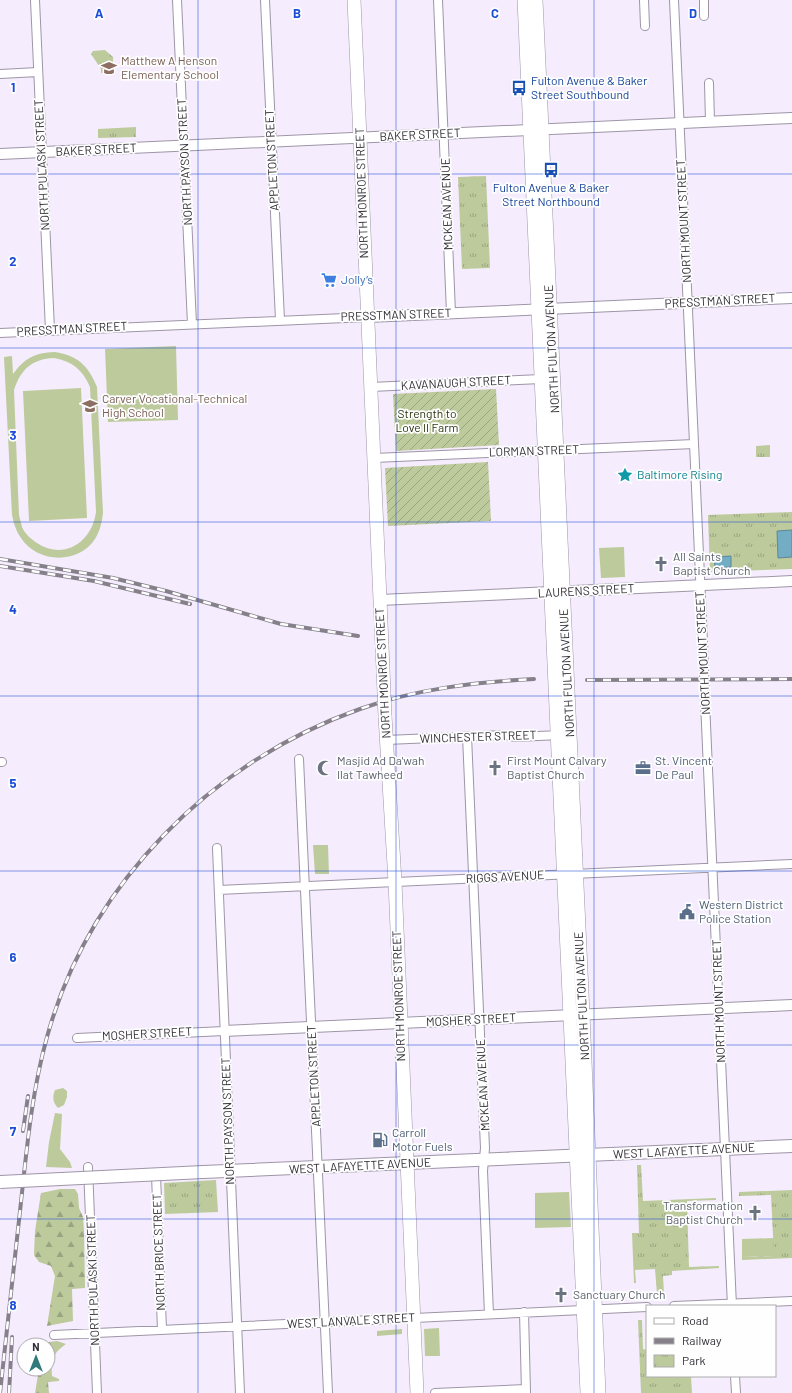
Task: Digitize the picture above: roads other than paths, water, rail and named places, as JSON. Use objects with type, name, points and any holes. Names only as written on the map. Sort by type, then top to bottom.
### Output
[{"type":"main road","name":"NORTH MONROE STREET","points":[[354,0],[386,740],[395,882],[417,1393]]},
{"type":"main road","name":"NORTH FULTON AVENUE","points":[[524,0],[535,130],[577,1015],[589,1309],[587,1393]]},
{"type":"main road","name":"NORTH FULTON AVENUE","points":[[535,130],[536,0]]},
{"type":"main road","name":"NORTH FULTON AVENUE","points":[[544,309],[541,379],[550,450]]},
{"type":"main road","name":"WEST LAFAYETTE AVENUE","points":[[0,1182],[792,1146]]},
{"type":"main road","name":"NORTH FULTON AVENUE","points":[[589,1309],[599,1393]]},
{"type":"street","name":"NORTH PULASKI STREET","points":[[35,0],[50,330]]},
{"type":"street","name":"NORTH PAYSON STREET","points":[[177,0],[192,324]]},
{"type":"street","name":"APPLETON STREET","points":[[265,0],[280,320]]},
{"type":"street","name":"MCKEAN AVENUE","points":[[438,0],[451,313]]},
{"type":"street","points":[[644,0],[645,26]]},
{"type":"street","name":"NORTH MOUNT STREET","points":[[674,0],[732,1305]]},
{"type":"street","points":[[704,0],[704,16]]},
{"type":"street","points":[[0,74],[38,72]]},
{"type":"street","points":[[709,83],[710,122]]},
{"type":"street","name":"BAKER STREET","points":[[0,154],[792,118]]},
{"type":"street","name":"PRESSTMAN STREET","points":[[0,332],[792,298]]},
{"type":"street","name":"KAVANAUGH STREET","points":[[371,387],[541,379]]},
{"type":"street","name":"LORMAN STREET","points":[[374,458],[694,444]]},
{"type":"street","name":"LAURENS STREET","points":[[380,600],[792,581]]},
{"type":"street","name":"WINCHESTER STREET","points":[[386,740],[467,736],[505,735],[516,737],[563,735]]},
{"type":"street","name":"MCKEAN AVENUE","points":[[467,736],[485,1148],[483,1171],[489,1314]]},
{"type":"street","name":"APPLETON STREET","points":[[300,759],[328,1393]]},
{"type":"street","name":"NORTH PAYSON STREET","points":[[217,848],[240,1393]]},
{"type":"street","name":"RIGGS AVENUE","points":[[218,890],[792,864]]},
{"type":"street","name":"MOSHER STREET","points":[[78,1038],[792,1005]]},
{"type":"street","name":"NORTH PULASKI STREET","points":[[88,1167],[97,1393]]},
{"type":"street","name":"NORTH BRICE STREET","points":[[88,1178],[156,1175],[162,1330]]},
{"type":"street","points":[[732,1305],[792,1301]]},
{"type":"street","name":"WEST LANVALE STREET","points":[[54,1335],[646,1307]]},
{"type":"street","points":[[435,1393],[526,1391],[524,1312]]},
{"type":"street","points":[[735,1377],[736,1393]]},
{"type":"water","points":[[792,530],[792,557],[778,558],[777,531]]},
{"type":"water","points":[[731,556],[731,567],[715,568],[714,557]]},
{"type":"railway","points":[[0,559],[113,578],[166,591],[281,624],[358,636]]},
{"type":"railway","points":[[0,566],[94,581],[190,604]]},
{"type":"railway","points":[[0,1393],[28,1139],[37,1078],[42,1057],[47,1037],[66,981],[93,929],[125,880],[164,835],[207,795],[255,761],[306,732],[360,709],[403,696],[490,682],[534,679]]},
{"type":"railway","points":[[587,680],[792,679]]},
{"type":"railway","points":[[23,1131],[28,1096]]},
{"type":"railway","points":[[9,1393],[12,1337]]},
{"type":"place","name":"Matthew A Henson Elementary School","points":[[109,68]]},
{"type":"place","name":"Fulton Avenue & Baker Street Southbound","points":[[519,88]]},
{"type":"place","name":"Fulton Avenue & Baker Street Northbound","points":[[551,170]]},
{"type":"place","name":"Jolly’s","points":[[329,280]]},
{"type":"place","name":"Carver Vocational-Technical High School","points":[[90,406]]},
{"type":"place","name":"Baltimore Rising","points":[[625,475]]},
{"type":"place","name":"All Saints Baptist Church","points":[[661,564]]},
{"type":"place","name":"Masjid Ad Da'wah Ilat Tawheed","points":[[325,768]]},
{"type":"place","name":"First Mount Calvary Baptist Church","points":[[495,768]]},
{"type":"place","name":"St. Vincent De Paul","points":[[643,768]]},
{"type":"place","name":"Western District Police Station","points":[[687,912]]},
{"type":"place","name":"Carroll Motor Fuels","points":[[380,1140]]},
{"type":"place","name":"Transformation Baptist Church","points":[[755,1213]]},
{"type":"place","name":"Sanctuary Church","points":[[561,1295]]},
{"type":"park label","name":"Strength to Love II Farm","points":[[427,421]]}]
